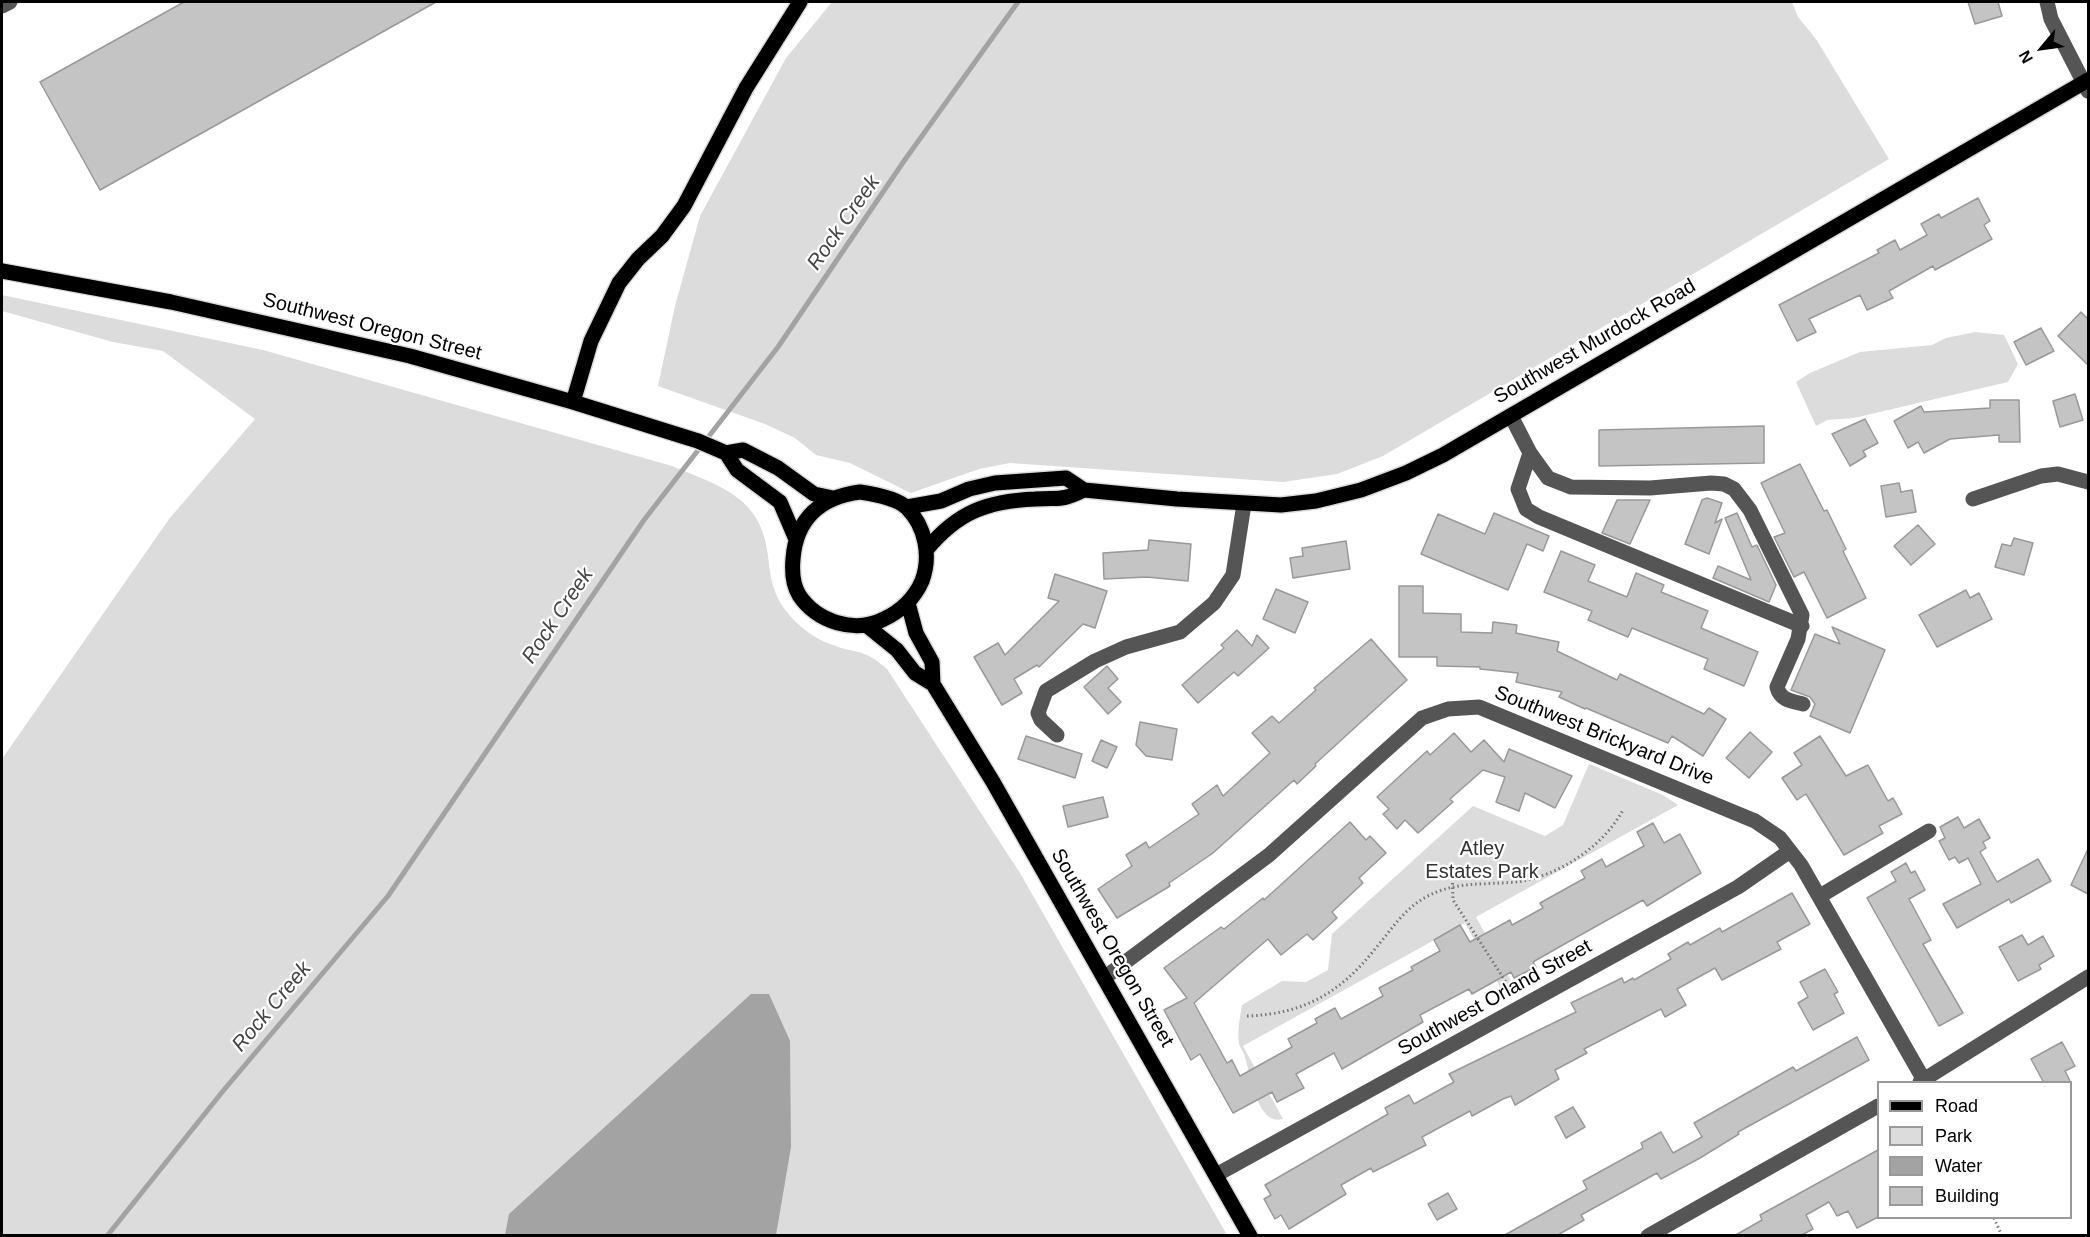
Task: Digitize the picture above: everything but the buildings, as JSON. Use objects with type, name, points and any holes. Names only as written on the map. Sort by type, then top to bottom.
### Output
[{"type":"main road","points":[[573,402],[591,341],[619,283],[638,259],[662,236],[684,206],[746,88],[800,2]]},
{"type":"main road","name":"Southwest Murdock Road","points":[[907,507],[941,501],[982,486],[1027,479],[1066,478],[1084,490],[1244,504],[1281,505],[1316,501],[1361,490],[1406,473],[1511,416],[2087,85]]},
{"type":"main road","name":"Southwest Oregon Street","points":[[2,271],[171,302],[388,351],[573,402],[698,441],[726,453],[743,450],[778,468],[814,494],[833,498]]},
{"type":"main road","name":"Southwest Oregon Street","points":[[726,453],[737,470],[780,502],[795,537],[793,574],[798,593],[819,615],[849,625],[866,625],[896,613],[908,603],[916,633],[932,662],[933,684]]},
{"type":"main road","name":"Southwest Murdock Road","points":[[927,549],[940,533],[967,512],[1011,501],[1064,500],[1084,490]]},
{"type":"main road","points":[[795,537],[811,514],[833,498],[860,492],[875,494],[907,507],[924,537],[927,549],[922,579],[908,603]]},
{"type":"main road","name":"Southwest Oregon Street","points":[[866,625],[897,650],[915,673],[933,684],[993,782],[1250,1236]]},
{"type":"street","points":[[2,6],[10,2]]},
{"type":"street","points":[[2047,2],[2051,19],[2087,85]]},
{"type":"street","points":[[1511,416],[1540,470],[1548,478],[1571,487],[1650,488],[1711,483],[1724,484],[1734,489],[1750,510],[1802,615],[1802,626],[1777,687],[1779,694],[1785,700],[1803,704]]},
{"type":"street","points":[[1530,453],[1518,489],[1520,499],[1526,509],[1539,517],[1802,626]]},
{"type":"street","points":[[1973,499],[2041,476],[2058,474],[2088,482]]},
{"type":"street","points":[[1057,735],[1038,713],[1041,698],[1046,691],[1095,661],[1152,639],[1180,632],[1214,603],[1233,575],[1244,504]]},
{"type":"street","name":"Southwest Brickyard Drive","points":[[1104,978],[1269,855],[1422,718],[1448,709],[1479,707],[1525,724],[1755,821],[1775,834],[1790,851],[1820,896],[1922,1081]]},
{"type":"street","points":[[1820,896],[1929,831]]},
{"type":"street","name":"Southwest Orland Street","points":[[1216,1175],[1755,877],[1790,851]]},
{"type":"street","points":[[1924,1081],[2006,1026],[2088,977]]},
{"type":"street","points":[[1648,1236],[1877,1107]]},
{"type":"path","points":[[1247,1016],[1295,1010],[1328,993],[1357,970],[1407,910],[1427,896],[1451,887],[1480,882],[1518,882],[1539,876],[1594,846],[1623,810]]},
{"type":"path","points":[[1452,865],[1451,887],[1457,907],[1520,1008]]},
{"type":"path","points":[[1994,1219],[2002,1236]]},
{"type":"green space","points":[[832,2],[1792,2],[1798,17],[1816,39],[1889,159],[1383,456],[1337,474],[1283,482],[1010,463],[979,469],[911,493],[850,463],[816,455],[795,438],[765,424],[658,386],[675,306],[700,216],[786,58]]},
{"type":"green space","points":[[2,295],[263,350],[672,466],[736,496],[757,520],[764,536],[775,592],[790,616],[818,638],[871,657],[887,669],[1020,873],[1227,1235],[2,1236],[2,759],[169,519],[255,419],[163,351],[113,342],[2,311]]},
{"type":"green space","points":[[1975,332],[2004,335],[2018,364],[2008,382],[1854,418],[1827,420],[1816,426],[1796,382],[1810,373],[1860,352],[1932,345],[1946,338]]},
{"type":"green space","name":"Atley Estates Park","points":[[1589,764],[1663,795],[1678,805],[1476,917],[1516,990],[1505,996],[1465,923],[1243,1046],[1283,1119],[1274,1119],[1267,1115],[1256,1097],[1239,1044],[1242,1005],[1282,981],[1306,982],[1328,970],[1332,934],[1473,806],[1545,836],[1563,825]]},
{"type":"water","points":[[751,994],[769,994],[790,1041],[791,1147],[776,1235],[505,1235],[509,1214]]},
{"type":"waterway","name":"Rock Creek","points":[[107,1236],[223,1091],[388,896],[644,520],[778,347],[904,161],[1018,2]]}]
